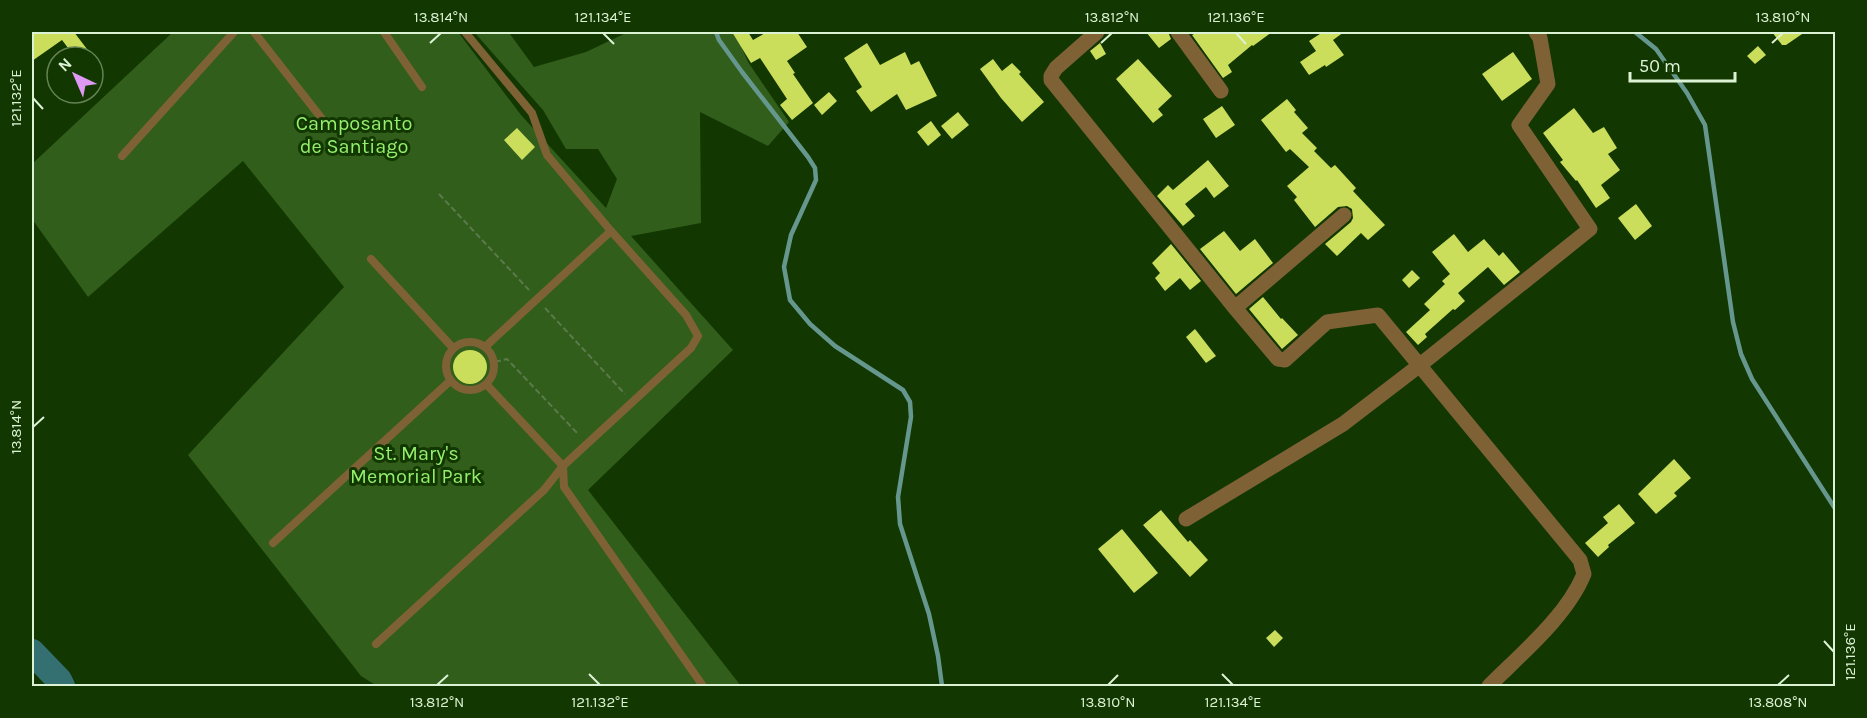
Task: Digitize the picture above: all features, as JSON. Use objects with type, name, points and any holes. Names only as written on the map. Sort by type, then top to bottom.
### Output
[{"type":"street","points":[[1097,32],[1056,69],[1051,75],[1051,80],[1278,359],[1282,360],[1327,321],[1378,315],[1580,560],[1584,574],[1578,588],[1560,613],[1490,687]]},
{"type":"street","points":[[1178,32],[1221,91]]},
{"type":"street","points":[[1186,519],[1343,424],[1590,229],[1520,125],[1548,84],[1540,38],[1536,32]]},
{"type":"street","points":[[1235,308],[1344,215]]},
{"type":"lane","points":[[122,156],[234,32]]},
{"type":"lane","points":[[254,32],[326,124]]},
{"type":"lane","points":[[384,32],[422,87]]},
{"type":"lane","points":[[376,644],[544,490],[563,466],[691,348],[698,336],[686,315],[547,155],[532,113],[465,32]]},
{"type":"lane","points":[[486,346],[611,231]]},
{"type":"lane","points":[[371,259],[453,348]]},
{"type":"lane","points":[[463,342],[475,342],[486,346],[495,362],[494,375],[487,385],[474,391],[461,389],[450,381],[446,370],[447,358],[453,348],[463,342]]},
{"type":"lane","points":[[273,543],[450,381]]},
{"type":"lane","points":[[487,385],[563,466],[564,487],[703,687]]},
{"type":"path","points":[[495,362],[507,359],[587,444]]},
{"type":"green space","name":"St. Mary's Memorial Park","points":[[173,32],[458,32],[521,115],[606,208],[617,179],[598,149],[566,149],[543,110],[474,32],[511,32],[510,34],[534,67],[586,52],[628,32],[735,32],[748,62],[789,122],[768,146],[700,112],[701,223],[631,236],[733,350],[588,490],[741,686],[377,686],[361,676],[188,455],[344,287],[243,161],[88,297],[32,219],[32,164],[95,105],[105,105],[105,96]]},
{"type":"building","points":[[32,32],[74,32],[84,45],[66,45],[62,40],[55,45],[45,45],[45,52],[32,61]]},
{"type":"building","points":[[732,32],[748,32],[753,40],[767,32],[797,32],[807,47],[787,61],[813,103],[792,120],[780,105],[787,99],[760,58],[751,63]]},
{"type":"building","points":[[1146,32],[1168,32],[1171,39],[1159,48]]},
{"type":"building","points":[[1198,32],[1272,32],[1228,65],[1232,72],[1223,78],[1192,35]]},
{"type":"building","points":[[1323,32],[1344,32],[1333,40],[1344,55],[1309,75],[1300,62],[1316,51],[1309,41]]},
{"type":"building","points":[[1772,32],[1805,32],[1786,45],[1782,45]]},
{"type":"building","points":[[867,43],[880,65],[905,52],[911,65],[919,61],[937,96],[906,110],[897,94],[871,112],[856,91],[862,87],[844,58]]},
{"type":"building","points":[[1100,43],[1106,54],[1096,60],[1090,51]]},
{"type":"building","points":[[1758,46],[1766,55],[1755,64],[1747,56]]},
{"type":"building","points":[[1513,52],[1532,79],[1502,101],[1482,74]]},
{"type":"building","points":[[993,59],[1002,71],[1012,63],[1044,102],[1022,122],[980,69]]},
{"type":"building","points":[[1138,59],[1172,96],[1158,109],[1163,115],[1153,123],[1116,79]]},
{"type":"building","points":[[829,92],[837,101],[822,115],[814,105]]},
{"type":"building","points":[[1287,99],[1296,110],[1294,112],[1308,128],[1302,133],[1317,148],[1314,151],[1331,168],[1335,165],[1356,188],[1353,191],[1385,225],[1368,240],[1361,233],[1337,256],[1325,244],[1351,222],[1352,209],[1347,206],[1338,207],[1315,227],[1294,200],[1297,197],[1287,186],[1309,167],[1290,149],[1286,152],[1261,120]]},
{"type":"building","points":[[1222,106],[1235,125],[1216,138],[1203,119]]},
{"type":"building","points":[[1574,108],[1593,133],[1604,127],[1617,148],[1608,154],[1620,170],[1601,185],[1610,198],[1596,208],[1577,180],[1560,162],[1563,160],[1543,133]]},
{"type":"building","points":[[958,112],[969,125],[952,139],[941,126]]},
{"type":"building","points":[[931,121],[941,135],[928,146],[917,132]]},
{"type":"building","points":[[517,128],[535,147],[522,160],[504,140]]},
{"type":"building","points":[[1208,160],[1229,186],[1214,198],[1206,187],[1185,204],[1195,216],[1183,226],[1157,196],[1168,185],[1173,190]]},
{"type":"building","points":[[1636,204],[1652,226],[1635,240],[1618,218]]},
{"type":"building","points":[[1224,231],[1240,251],[1255,239],[1273,263],[1236,294],[1200,249]]},
{"type":"building","points":[[1454,234],[1468,252],[1484,239],[1499,256],[1503,252],[1520,272],[1504,285],[1488,267],[1458,293],[1465,301],[1425,334],[1427,337],[1418,345],[1406,332],[1430,310],[1424,304],[1445,284],[1442,281],[1450,274],[1432,252]]},
{"type":"building","points":[[1171,244],[1201,281],[1190,290],[1180,278],[1165,291],[1155,278],[1160,273],[1152,263]]},
{"type":"building","points":[[1412,270],[1420,278],[1409,288],[1402,280]]},
{"type":"building","points":[[1263,297],[1298,335],[1282,349],[1249,309]]},
{"type":"building","points":[[1195,329],[1216,356],[1206,363],[1186,337]]},
{"type":"building","points":[[470,350],[482,355],[487,367],[482,379],[470,384],[458,379],[453,367],[458,355]]},
{"type":"building","points":[[1674,459],[1691,478],[1674,493],[1677,496],[1656,514],[1638,494]]},
{"type":"building","points":[[1619,504],[1635,523],[1608,545],[1609,547],[1598,557],[1585,543],[1608,523],[1603,517]]},
{"type":"building","points":[[1161,510],[1188,542],[1190,540],[1208,560],[1190,577],[1143,525]]},
{"type":"building","points":[[1122,529],[1158,573],[1134,593],[1098,549]]},
{"type":"building","points":[[1275,630],[1283,638],[1274,647],[1266,638]]},
{"type":"waterway","points":[[716,32],[719,40],[742,72],[815,168],[816,180],[791,235],[784,267],[790,300],[810,324],[835,346],[903,390],[910,402],[911,417],[898,497],[900,524],[929,614],[942,686]]},
{"type":"waterway","points":[[1635,32],[1656,49],[1687,93],[1705,125],[1733,322],[1741,354],[1752,379],[1836,510]]},
{"type":"waterway","points":[[32,652],[62,686]]},
{"type":"park label","name":"Camposanto de Santiago","points":[[354,134]]}]
